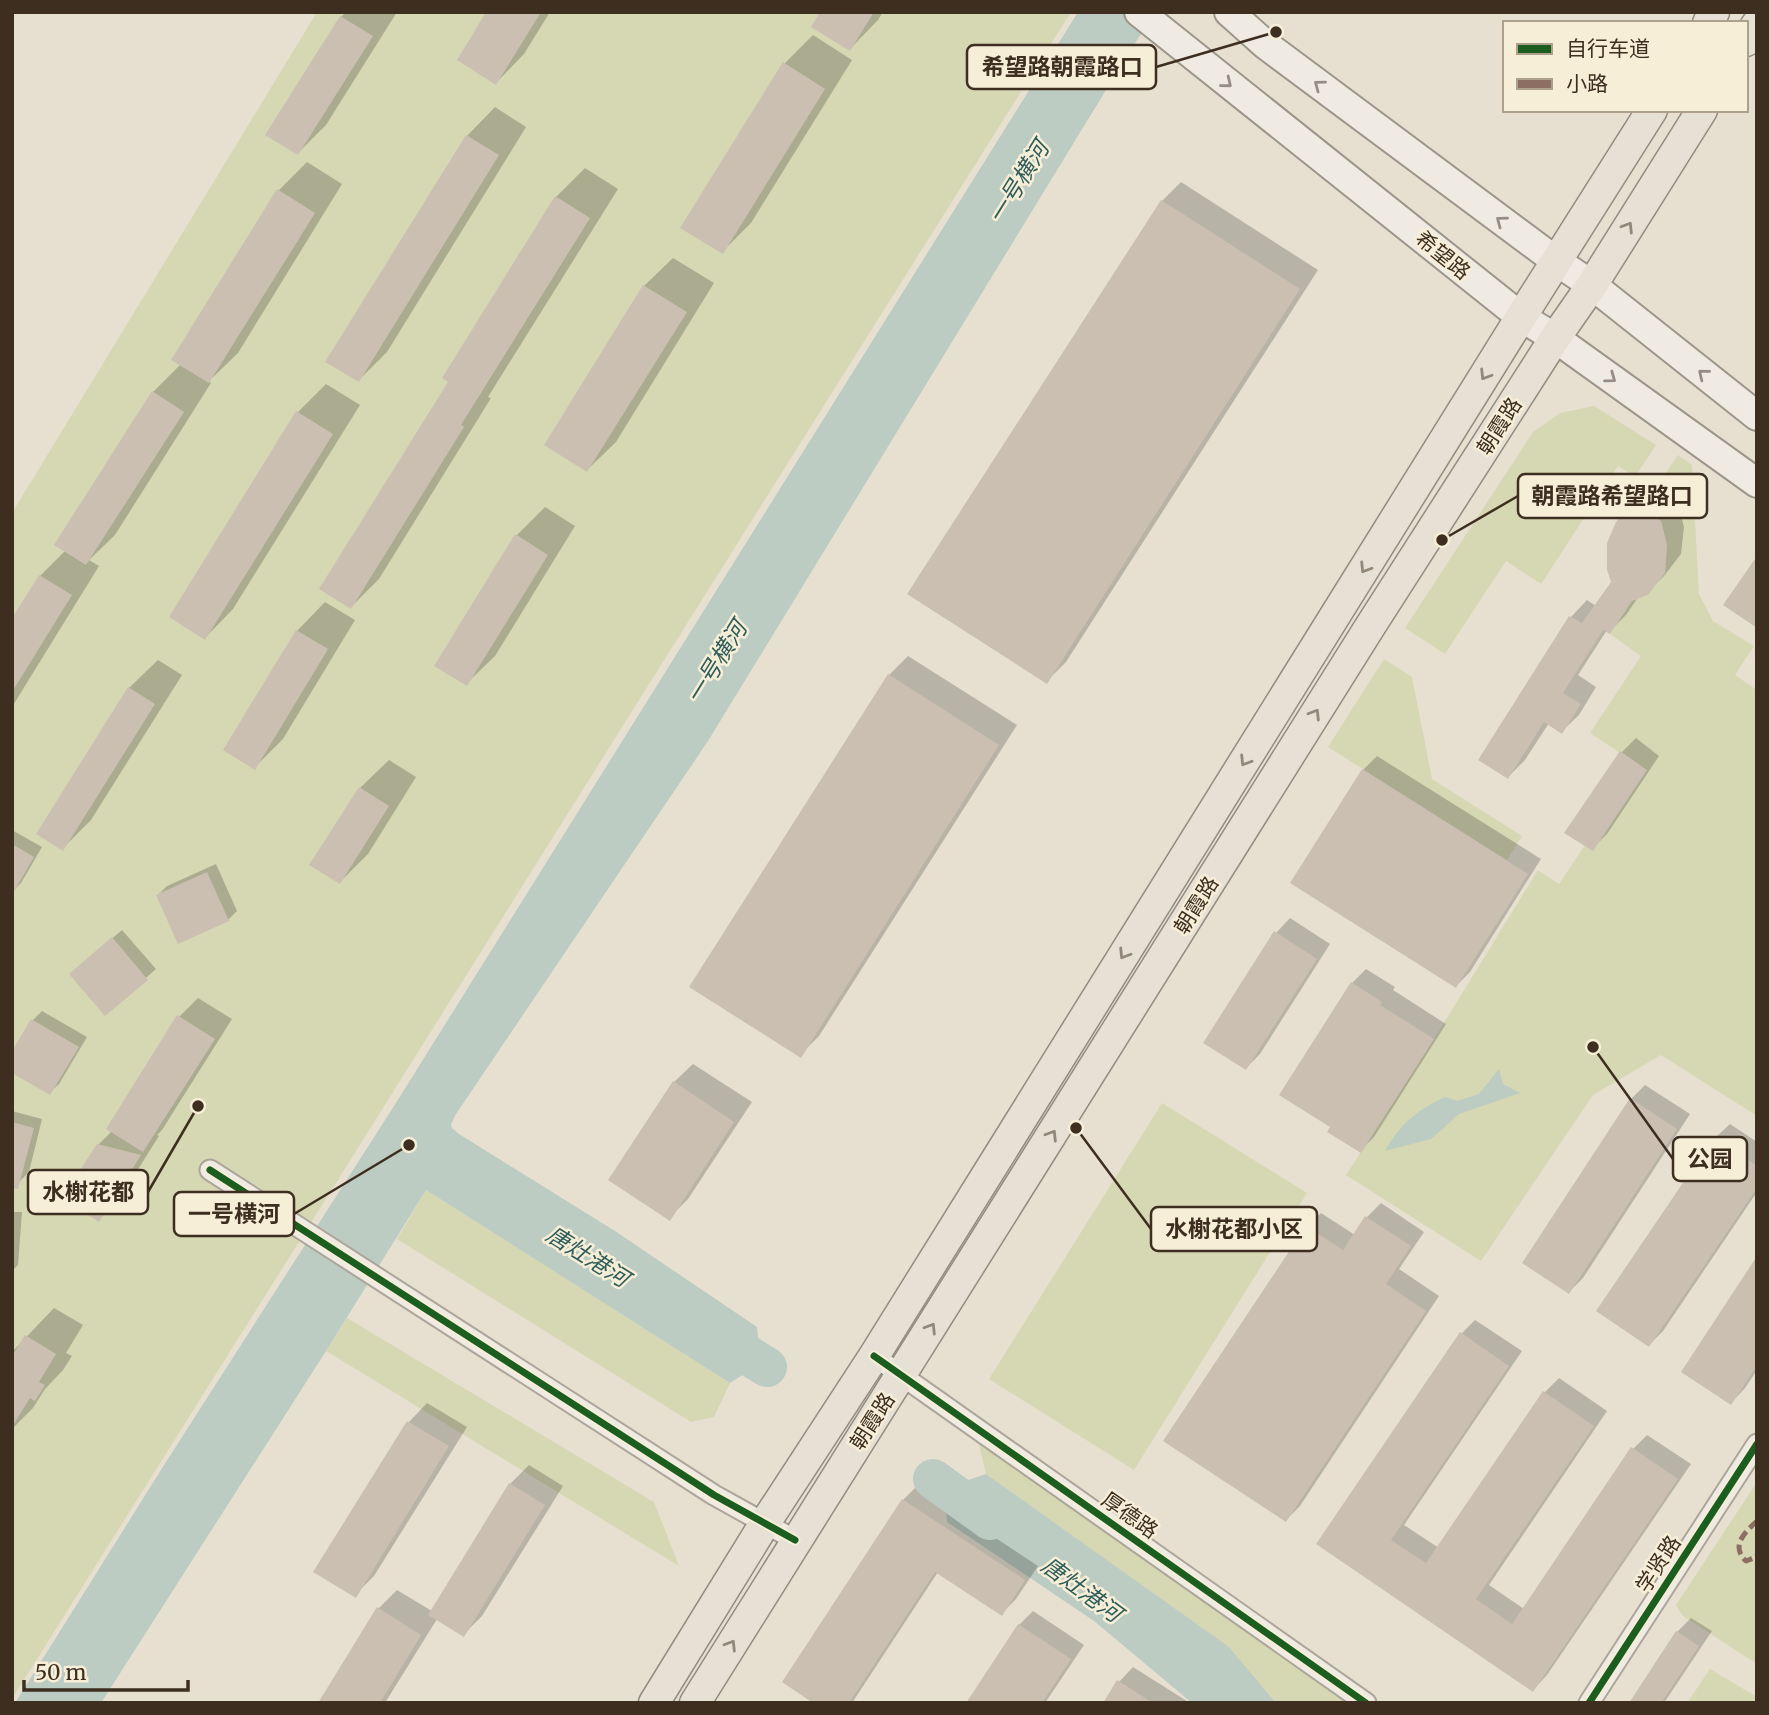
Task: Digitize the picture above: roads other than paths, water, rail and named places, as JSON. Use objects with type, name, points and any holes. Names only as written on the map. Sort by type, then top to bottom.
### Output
[{"type":"main road","points":[[1229,12],[1266,45],[1591,285],[1757,416]]},
{"type":"main road","name":"希望路","points":[[1147,19],[1521,317],[1555,338],[1757,483]]},
{"type":"main road","name":"朝霞路","points":[[654,1703],[765,1523],[874,1356],[1651,112]]},
{"type":"main road","name":"朝霞路","points":[[695,1703],[1378,614],[1701,112]]},
{"type":"street","points":[[211,1170],[714,1494],[795,1540]]},
{"type":"street","name":"厚德路","points":[[874,1356],[1366,1703]]},
{"type":"street","name":"学贤路","points":[[1588,1703],[1757,1444]]},
{"type":"water","points":[[1078,12],[1155,12],[708,741],[451,1124],[459,1134],[615,1231],[757,1327],[761,1363],[730,1383],[426,1190],[101,1703],[15,1703],[394,1106]]},
{"type":"water","points":[[1499,1069],[1503,1084],[1520,1093],[1459,1114],[1431,1139],[1385,1151],[1403,1125],[1417,1113],[1445,1097],[1457,1101],[1479,1094]]},
{"type":"water","points":[[986,1474],[1229,1647],[1276,1703],[1192,1703],[1094,1621],[947,1522],[945,1488]]},
{"type":"waterway","name":"唐灶港河","points":[[715,1335],[767,1367]]},
{"type":"waterway","name":"唐灶港河","points":[[933,1479],[990,1520]]},
{"type":"place","name":"希望路朝霞路口","points":[[1276,32]]},
{"type":"place","name":"朝霞路希望路口","points":[[1442,540]]},
{"type":"place","name":"公园","points":[[1593,1047]]},
{"type":"place","name":"水榭花都","points":[[198,1106]]},
{"type":"place","name":"水榭花都小区","points":[[1076,1128]]},
{"type":"place","name":"一号横河","points":[[409,1145]]}]
